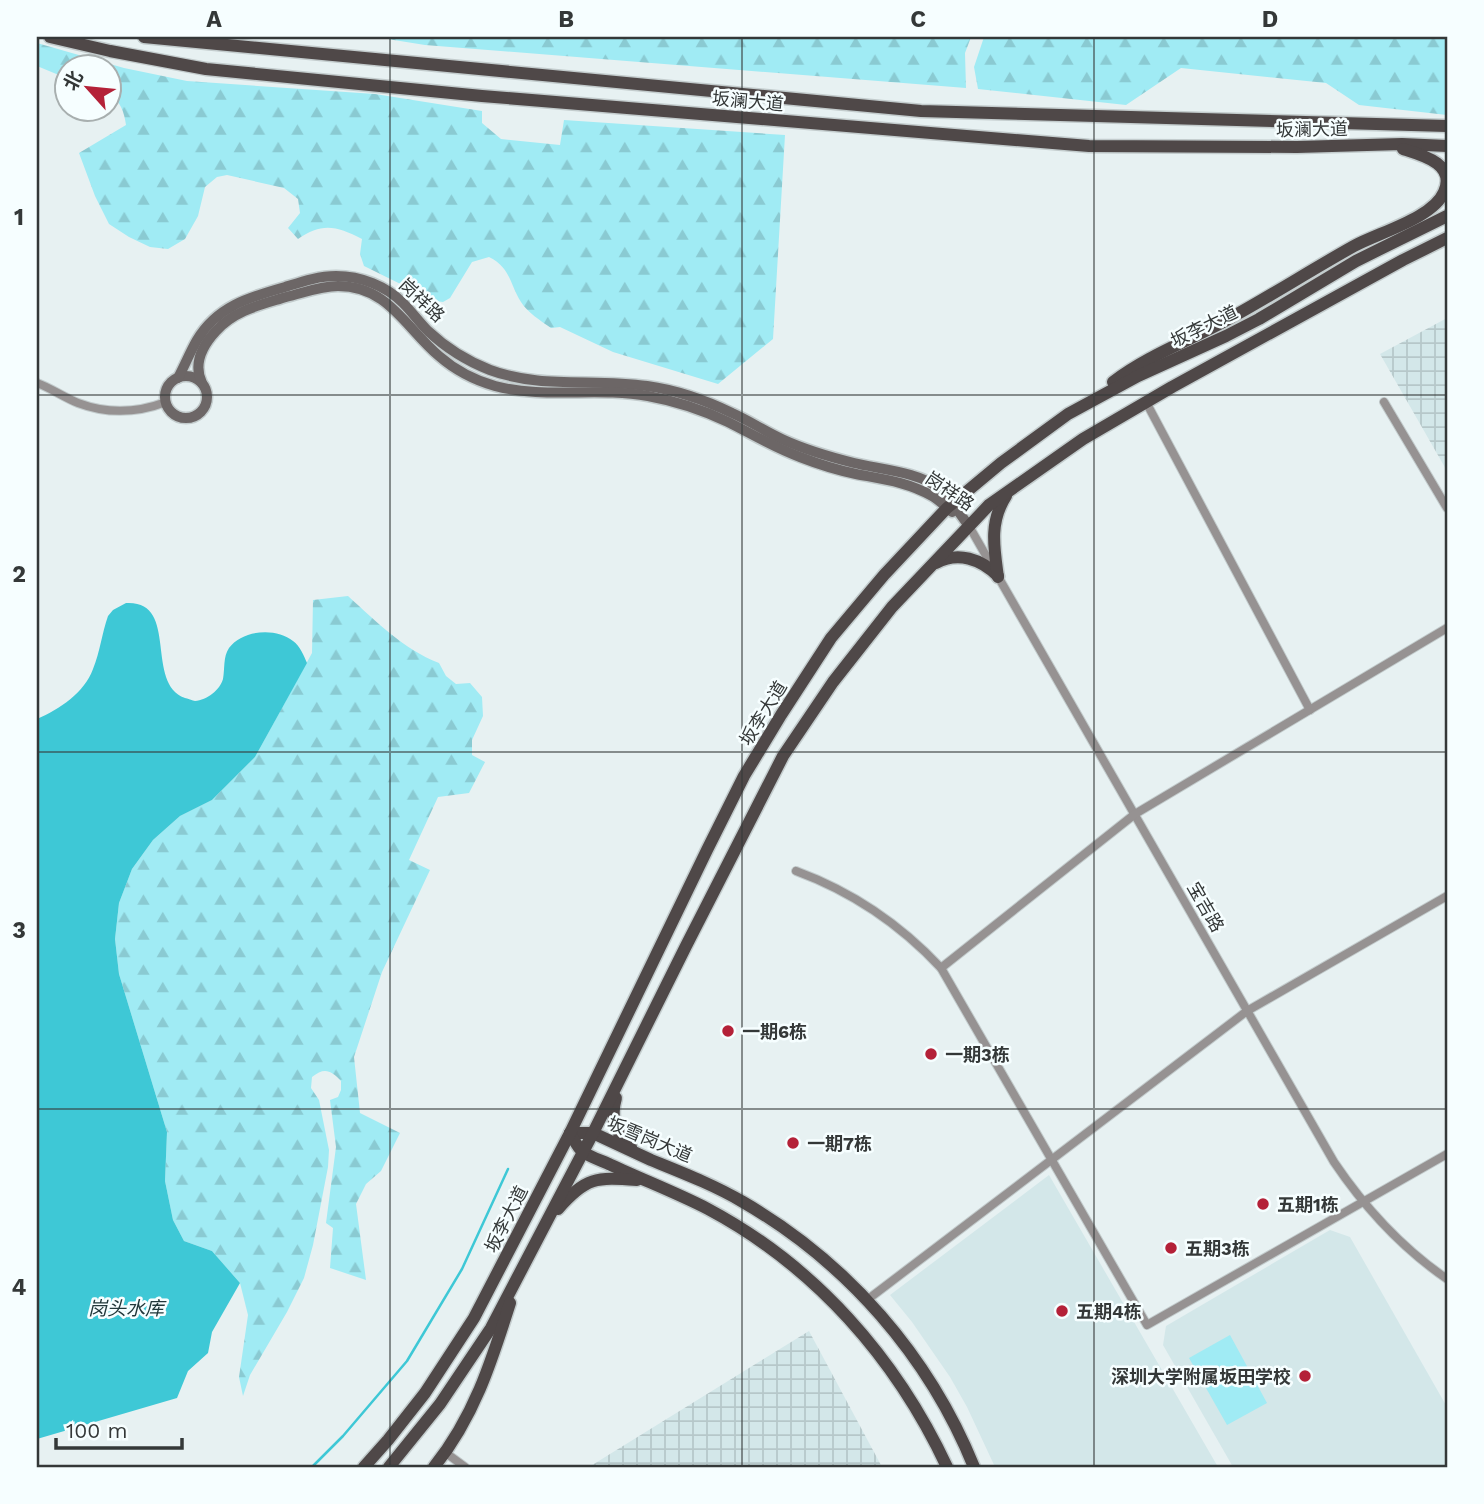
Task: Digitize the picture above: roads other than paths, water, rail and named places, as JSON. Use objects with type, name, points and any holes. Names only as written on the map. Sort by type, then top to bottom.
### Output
[{"type":"main road","name":"坂澜大道","points":[[50,37],[206,69],[496,97],[1075,145],[1222,148],[1447,146]]},
{"type":"main road","name":"坂澜大道","points":[[144,37],[921,111],[1447,126]]},
{"type":"main road","points":[[1094,399],[1125,372],[1224,321],[1357,244],[1431,210],[1446,190],[1443,168],[1429,158],[1386,145]]},
{"type":"main road","name":"坂李大道","points":[[364,1467],[413,1409],[464,1335],[570,1133],[744,776],[831,638],[884,575],[950,506],[1001,463],[1068,414],[1138,376],[1259,319],[1365,256],[1447,216]]},
{"type":"main road","name":"坂李大道","points":[[389,1467],[422,1429],[491,1328],[593,1133],[783,756],[842,671],[892,607],[989,505],[1083,439],[1447,238]]},
{"type":"main road","points":[[998,577],[993,541],[994,524],[999,508],[1014,487]]},
{"type":"main road","points":[[930,566],[954,557],[966,558],[978,561],[998,577]]},
{"type":"main road","points":[[622,1074],[613,1110],[616,1128],[627,1144],[654,1161]]},
{"type":"main road","points":[[570,1133],[582,1152],[690,1200],[732,1223],[792,1265],[828,1297],[897,1377],[925,1422],[947,1467]]},
{"type":"main road","name":"坂雪岗大道","points":[[570,1133],[593,1133],[699,1179],[763,1214],[822,1257],[867,1300],[902,1342],[933,1386],[974,1467]]},
{"type":"main road","points":[[544,1225],[572,1193],[584,1184],[606,1178],[645,1180]]},
{"type":"main road","points":[[434,1467],[446,1453],[470,1411],[487,1373],[521,1269]]},
{"type":"street","name":"岗祥路","points":[[178,378],[203,331],[216,316],[233,305],[251,297],[315,279],[346,276],[367,281],[386,290],[440,341],[464,358],[490,370],[531,381],[626,383],[671,390],[734,414],[804,448],[840,460],[915,477],[940,489],[950,506],[969,526]]},
{"type":"street","name":"岗祥路","points":[[202,383],[197,368],[202,352],[217,330],[237,313],[317,289],[336,286],[355,288],[373,294],[388,304],[439,357],[482,382],[518,390],[625,393],[668,400],[710,414],[801,458],[912,487],[950,506]]},
{"type":"street","points":[[191,377],[202,383],[206,390],[206,404],[196,415],[189,418],[175,414],[170,409],[166,395],[172,382],[178,378],[191,377]]},
{"type":"street","points":[[37,383],[78,403],[99,409],[133,411],[166,402]]},
{"type":"street","points":[[1146,402],[1311,710]]},
{"type":"street","points":[[1384,402],[1447,508]]},
{"type":"street","name":"宝吉路","points":[[969,526],[1334,1162],[1363,1202],[1406,1247],[1447,1279]]},
{"type":"street","points":[[941,968],[1135,814],[1447,628]]},
{"type":"street","points":[[796,871],[841,890],[875,910],[913,940],[941,968],[1147,1325],[1447,1154]]},
{"type":"street","points":[[867,1300],[1247,1011],[1447,896]]},
{"type":"street","points":[[446,1453],[465,1467]]},
{"type":"water","name":"岗头水库","points":[[126,603],[142,606],[152,614],[158,628],[166,676],[173,689],[194,701],[216,691],[223,679],[227,651],[235,642],[250,634],[269,632],[286,637],[298,646],[307,663],[255,757],[212,800],[180,816],[153,840],[132,869],[119,903],[115,939],[119,974],[167,1132],[165,1181],[173,1220],[184,1241],[212,1251],[240,1283],[212,1332],[208,1353],[188,1371],[177,1398],[37,1439],[37,719],[62,705],[84,686],[95,663],[108,616]]},
{"type":"waterway","points":[[312,1467],[343,1436],[407,1361],[462,1269],[508,1169]]},
{"type":"place","name":"一期6栋","points":[[728,1031]]},
{"type":"place","name":"一期3栋","points":[[931,1054]]},
{"type":"place","name":"一期7栋","points":[[793,1143]]},
{"type":"place","name":"五期1栋","points":[[1263,1204]]},
{"type":"place","name":"五期3栋","points":[[1171,1248]]},
{"type":"place","name":"五期4栋","points":[[1062,1311]]},
{"type":"place","name":"深圳大学附属坂田学校","points":[[1305,1376]]}]
